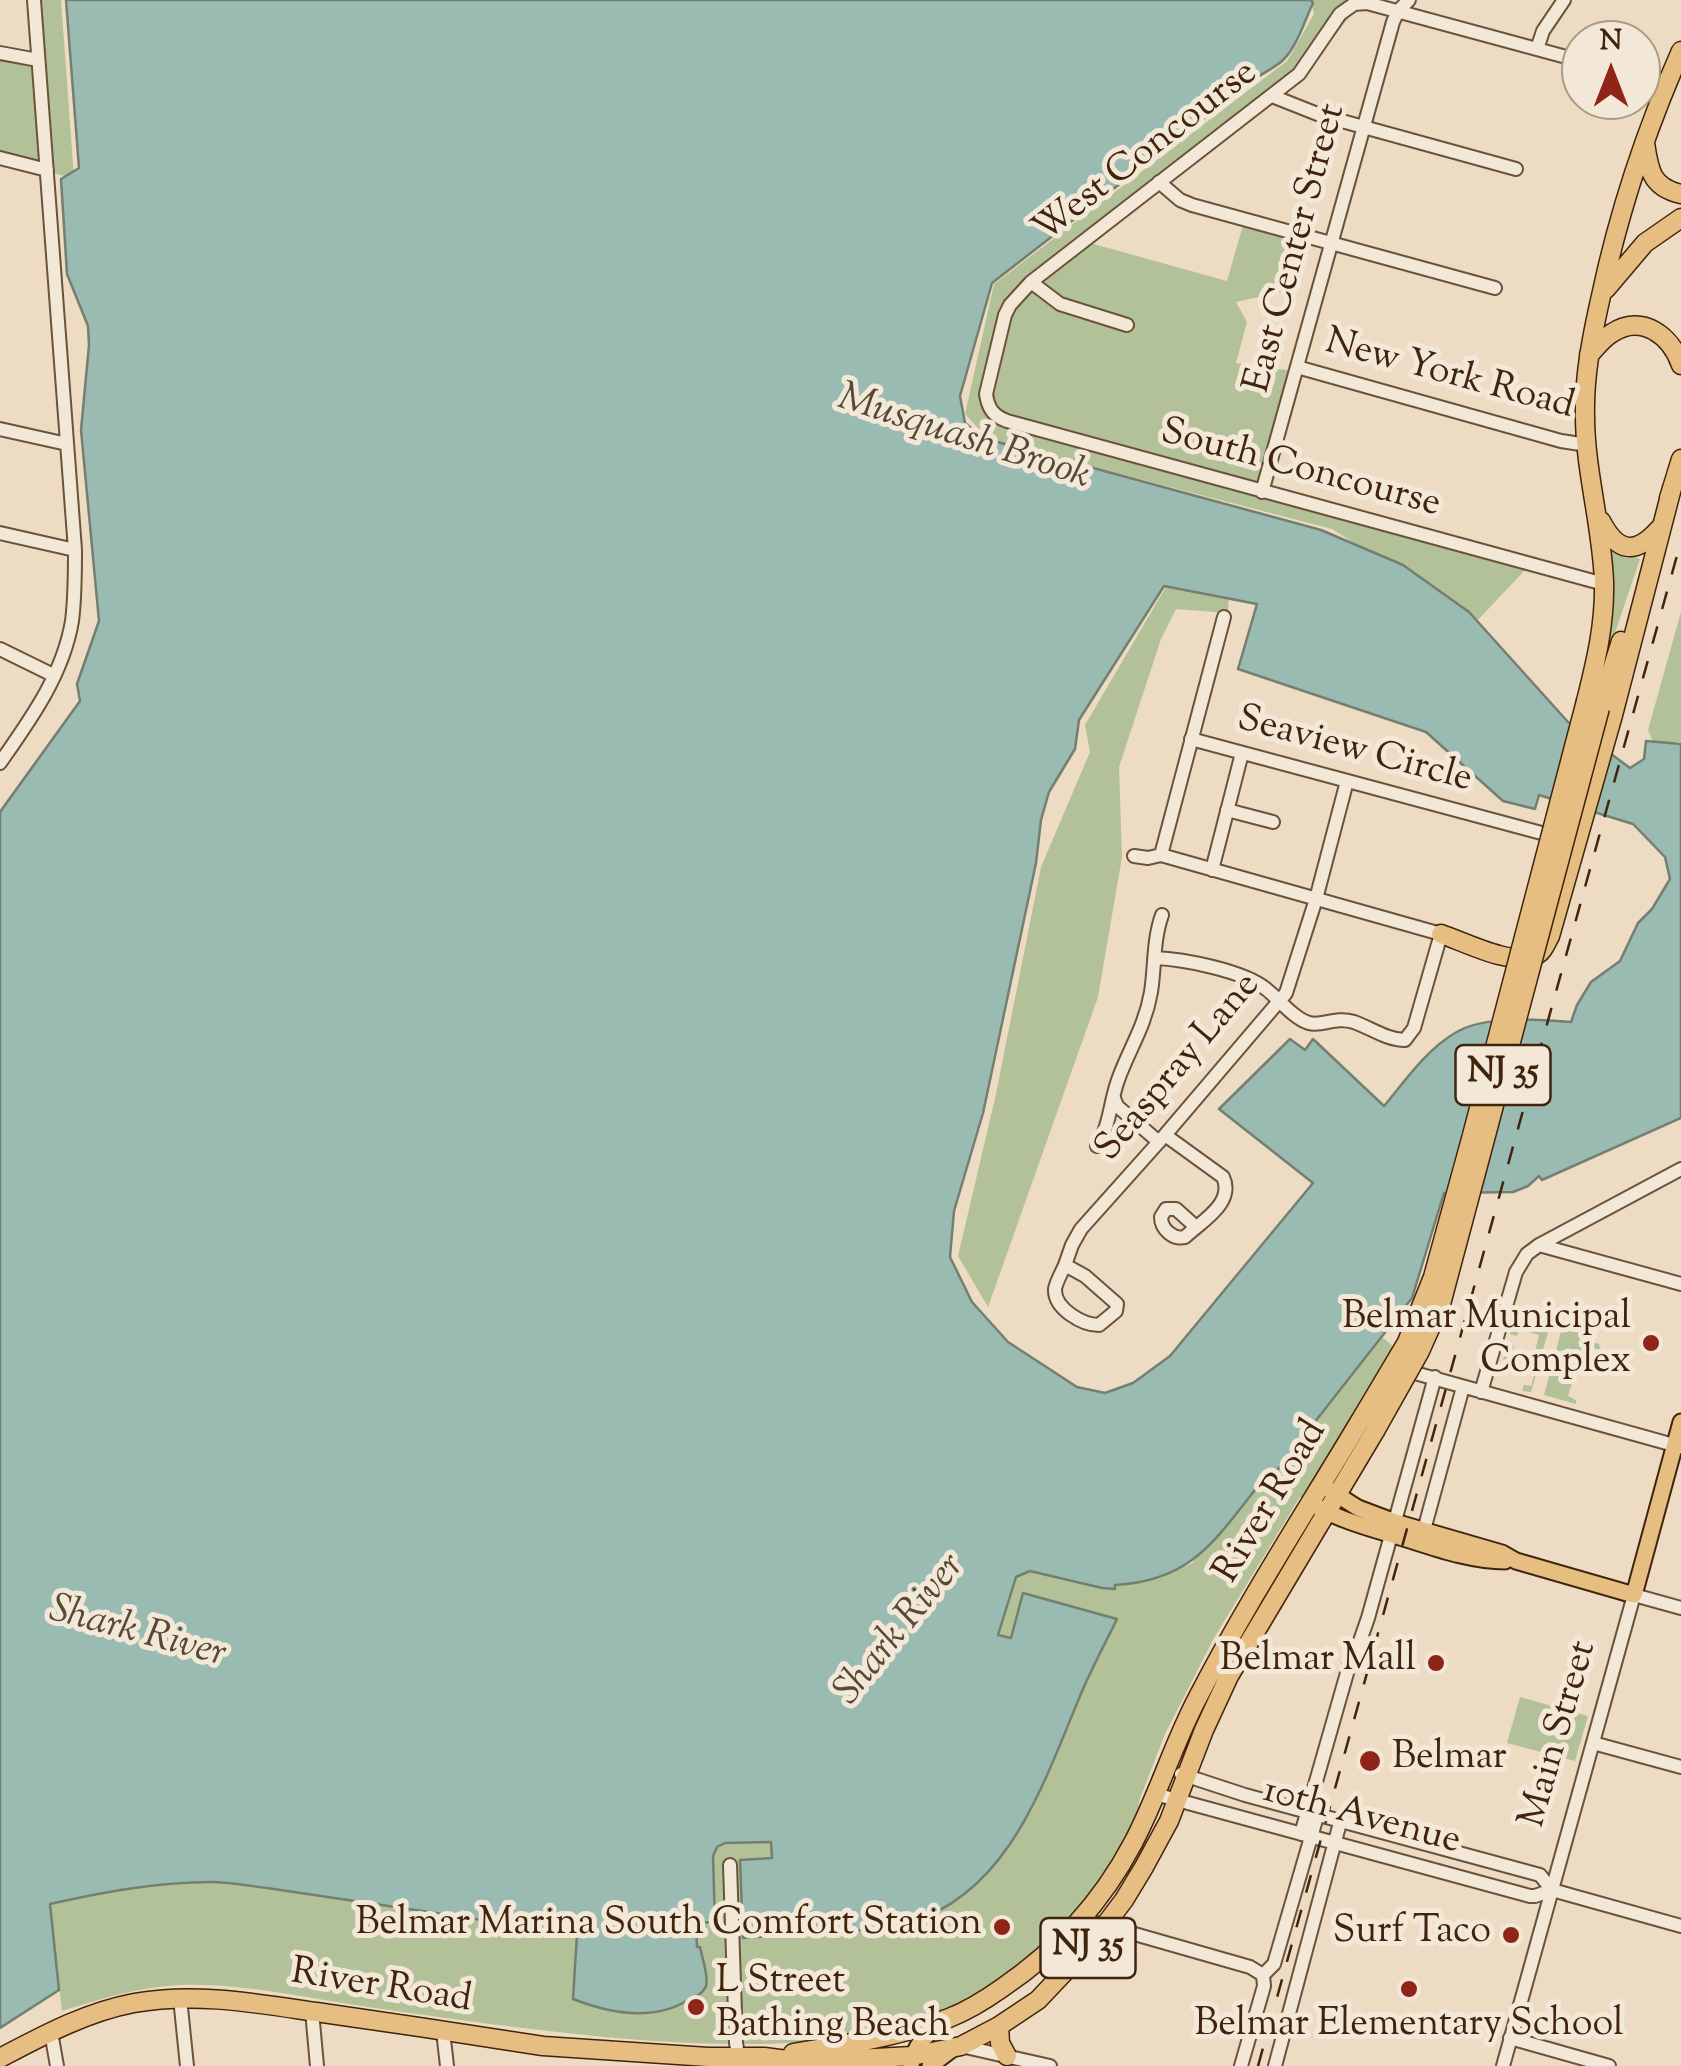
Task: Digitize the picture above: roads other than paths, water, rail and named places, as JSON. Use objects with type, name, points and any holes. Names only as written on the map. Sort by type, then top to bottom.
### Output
[{"type":"highway","name":"NJ 35","points":[[1600,708],[1604,584],[1585,417],[1588,355],[1625,199],[1681,51]]},
{"type":"highway","points":[[1645,143],[1652,175],[1665,188],[1681,194]]},
{"type":"highway","points":[[1601,296],[1645,243],[1681,218]]},
{"type":"highway","points":[[1588,355],[1612,333],[1640,326],[1662,335],[1674,348],[1681,365]]},
{"type":"highway","name":"NJ 35","points":[[1368,1426],[1420,1351],[1441,1304],[1600,708],[1681,459]]},
{"type":"highway","points":[[1441,934],[1520,959],[1538,955],[1550,936],[1580,834],[1600,708],[1672,488]]},
{"type":"highway","points":[[1596,512],[1609,536],[1628,547],[1640,546],[1659,529]]},
{"type":"highway","name":"River Road","points":[[764,2057],[802,2062],[912,2061],[956,2048],[1038,2000],[1124,1900],[1169,1821],[1230,1676],[1319,1508],[1368,1426],[1433,1277],[1550,835],[1600,708]]},
{"type":"highway","name":"River Road","points":[[0,2058],[52,2032],[117,2007],[180,1998],[233,2000],[443,2031],[565,2055],[740,2061],[876,2040],[952,2017],[1031,1968],[1064,1939],[1119,1870],[1195,1702],[1226,1644],[1319,1508]]},
{"type":"highway","points":[[999,2026],[1000,2043],[1008,2056]]},
{"type":"main road","name":"Main Street","points":[[1634,1595],[1678,1446],[1681,1422]]},
{"type":"main road","points":[[1329,1490],[1393,1529],[1424,1530],[1634,1595]]},
{"type":"main road","points":[[1319,1508],[1454,1552],[1498,1561],[1514,1560]]},
{"type":"main road","points":[[912,2061],[925,2035],[952,2017]]},
{"type":"main road","points":[[930,2066],[956,2048]]},
{"type":"street","points":[[0,763],[39,705],[72,623],[75,550],[34,0]]},
{"type":"street","points":[[1395,16],[1409,0]]},
{"type":"street","points":[[1537,49],[1543,31],[1564,0]]},
{"type":"street","name":"West Concourse","points":[[988,404],[987,384],[1002,323],[1010,306],[1031,282],[1299,74],[1345,9],[1367,2],[1395,16],[1561,56]]},
{"type":"street","name":"East Center Street","points":[[1262,492],[1395,16]]},
{"type":"street","points":[[0,53],[38,60]]},
{"type":"street","points":[[1661,86],[1665,88]]},
{"type":"street","points":[[1272,96],[1320,115],[1516,169]]},
{"type":"street","points":[[0,158],[46,170]]},
{"type":"street","points":[[1159,182],[1180,200],[1192,204],[1495,288]]},
{"type":"street","points":[[1031,282],[1060,304],[1127,325]]},
{"type":"street","name":"New York Road","points":[[1296,368],[1587,445]]},
{"type":"street","name":"South Concourse","points":[[988,404],[995,416],[1007,422],[1604,584]]},
{"type":"street","points":[[0,429],[67,444]]},
{"type":"street","points":[[0,533],[75,550]]},
{"type":"street","points":[[1191,739],[1224,617]]},
{"type":"street","points":[[0,649],[54,675]]},
{"type":"street","name":"Seaview Circle","points":[[1161,855],[1191,739],[1550,835]]},
{"type":"street","points":[[1212,870],[1242,752]]},
{"type":"street","name":"Seaspray Lane","points":[[1064,1265],[1081,1229],[1280,1001],[1292,980],[1348,781]]},
{"type":"street","points":[[1227,810],[1273,822]]},
{"type":"street","points":[[1134,856],[1161,855],[1441,934],[1414,1028],[1405,1040],[1396,1040],[1349,1020],[1308,1022],[1251,980],[1182,960],[1155,958]]},
{"type":"street","points":[[1097,1146],[1118,1077],[1142,1027],[1162,915]]},
{"type":"street","points":[[1114,1098],[1118,1106],[1162,1139],[1223,1177],[1227,1190],[1222,1203],[1196,1227]]},
{"type":"street","points":[[1482,1392],[1507,1300],[1520,1264],[1532,1249],[1681,1169]]},
{"type":"street","points":[[1539,1245],[1681,1284]]},
{"type":"street","points":[[1064,1265],[1085,1276],[1117,1304],[1116,1311],[1099,1325],[1075,1317],[1056,1297],[1064,1265]]},
{"type":"street","points":[[1385,1365],[1678,1446]]},
{"type":"street","points":[[1263,1975],[1274,1964],[1350,1666],[1436,1378]]},
{"type":"street","points":[[1424,1530],[1463,1387]]},
{"type":"street","points":[[1634,1595],[1681,1608]]},
{"type":"street","name":"Main Street","points":[[1503,2066],[1634,1595]]},
{"type":"street","points":[[1593,1743],[1681,1767]]},
{"type":"street","name":"10th Avenue","points":[[1166,1768],[1272,1802],[1540,1875],[1552,1890]]},
{"type":"street","name":"10th Avenue","points":[[1155,1794],[1530,1896],[1552,1890],[1681,1926]]},
{"type":"street","points":[[1266,1824],[1272,1802]]},
{"type":"street","points":[[1275,2066],[1341,1819]]},
{"type":"street","points":[[1404,1862],[1409,1838]]},
{"type":"street","points":[[730,1865],[736,2043],[740,2061]]},
{"type":"street","points":[[1082,1920],[1250,1967],[1263,1975]]},
{"type":"street","points":[[1241,2066],[1264,1986],[1263,1975]]},
{"type":"street","points":[[180,1998],[187,2066]]},
{"type":"street","points":[[312,2012],[317,2066]]},
{"type":"street","points":[[443,2031],[447,2066]]},
{"type":"street","points":[[52,2032],[57,2066]]},
{"type":"street","points":[[1510,2038],[1609,2066]]},
{"type":"street","points":[[956,2048],[1050,2066]]},
{"type":"water","points":[[66,0],[1311,0],[1300,34],[1282,61],[992,283],[960,396],[965,423],[983,438],[1321,530],[1403,565],[1469,612],[1568,722],[1630,768],[1644,759],[1646,741],[1681,744],[1681,1118],[1542,1180],[1539,1176],[1513,1192],[1444,1193],[1412,1298],[1267,1483],[1262,1481],[1217,1537],[1184,1565],[1142,1582],[1115,1585],[1115,1589],[1030,1571],[1016,1577],[998,1635],[1011,1638],[1023,1593],[1117,1619],[1017,1833],[972,1888],[943,1908],[891,1927],[743,1938],[740,1860],[772,1858],[771,1842],[725,1843],[717,1847],[713,1856],[715,1922],[696,1923],[697,1947],[706,1972],[705,1989],[674,2007],[631,2013],[573,1999],[577,1934],[233,1883],[151,1886],[50,1904],[59,1990],[0,2028],[0,812],[80,701],[77,684],[99,621],[81,430],[88,326],[67,274],[61,179],[79,168]],"holes":[[[1164,586],[1257,604],[1238,669],[1426,732],[1503,801],[1535,809],[1539,795],[1633,824],[1665,857],[1670,879],[1652,909],[1638,923],[1620,961],[1591,982],[1571,1022],[1512,1020],[1467,1027],[1416,1066],[1384,1106],[1313,1039],[1305,1050],[1290,1039],[1219,1109],[1313,1183],[1170,1356],[1133,1383],[1105,1393],[1077,1387],[1008,1342],[972,1302],[950,1257],[954,1211],[983,1113],[1036,863],[1041,820],[1049,792],[1075,749],[1079,720]]]},
{"type":"railway","points":[[1258,2066],[1681,541]]},
{"type":"place","name":"Belmar Municipal Complex","points":[[1651,1343]]},
{"type":"place","name":"Belmar Mall","points":[[1436,1663]]},
{"type":"place","name":"Belmar","points":[[1370,1761]]},
{"type":"place","name":"Belmar Marina South Comfort Station","points":[[1002,1927]]},
{"type":"place","name":"Surf Taco","points":[[1511,1935]]},
{"type":"place","name":"Belmar Elementary School","points":[[1409,1989]]},
{"type":"place","name":"L Street Bathing Beach","points":[[696,2007]]},
{"type":"water label","name":"Musquash Brook","points":[[963,440]]},
{"type":"water label","name":"Shark River","points":[[902,1631]]},
{"type":"water label","name":"Shark River","points":[[137,1635]]}]
